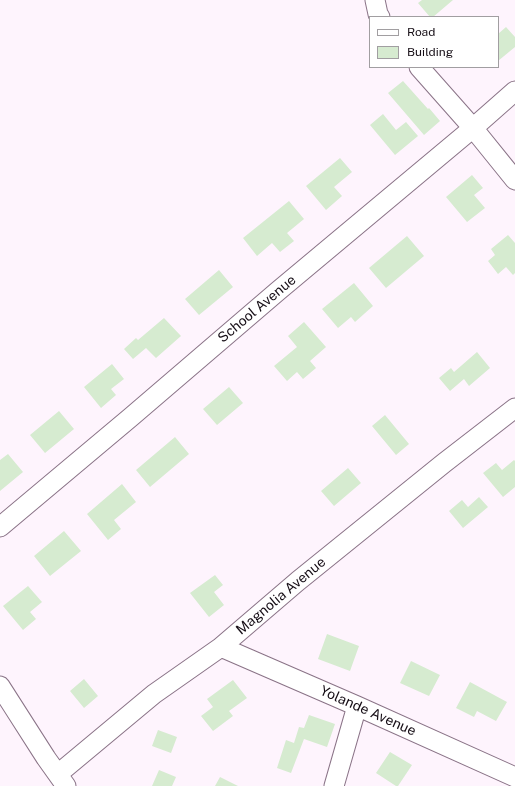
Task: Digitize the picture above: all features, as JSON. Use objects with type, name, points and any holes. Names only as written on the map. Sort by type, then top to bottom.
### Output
[{"type":"street","points":[[375,0],[379,16]]},
{"type":"street","points":[[420,68],[473,128],[515,180]]},
{"type":"street","name":"School Avenue","points":[[0,526],[131,417],[515,91]]},
{"type":"street","name":"Magnolia Avenue","points":[[62,780],[154,694],[221,647],[310,571],[515,408]]},
{"type":"street","name":"Yolande Avenue","points":[[221,647],[515,777]]},
{"type":"street","points":[[0,686],[46,758],[62,780]]},
{"type":"street","points":[[334,786],[357,706]]},
{"type":"building","points":[[422,0],[453,0],[434,16],[429,16],[418,3]]},
{"type":"building","points":[[506,27],[515,37],[515,47],[499,60],[499,33]]},
{"type":"building","points":[[403,81],[440,121],[424,135],[388,93]]},
{"type":"building","points":[[383,114],[396,130],[406,122],[418,136],[395,155],[370,125]]},
{"type":"building","points":[[340,158],[352,172],[334,187],[342,196],[326,210],[306,186]]},
{"type":"building","points":[[472,175],[483,188],[474,195],[485,208],[467,222],[446,197]]},
{"type":"building","points":[[289,201],[304,219],[287,233],[294,241],[280,252],[272,243],[257,256],[243,238]]},
{"type":"building","points":[[508,235],[515,243],[515,273],[513,275],[506,267],[498,274],[488,261],[495,255],[491,249]]},
{"type":"building","points":[[407,236],[424,256],[386,288],[369,268]]},
{"type":"building","points":[[219,270],[233,287],[199,315],[185,299]]},
{"type":"building","points":[[354,283],[373,306],[355,322],[351,317],[338,328],[322,309]]},
{"type":"building","points":[[164,318],[181,336],[156,358],[146,348],[133,359],[124,349],[136,338],[138,340]]},
{"type":"building","points":[[304,322],[326,347],[310,361],[316,368],[303,379],[297,372],[287,381],[274,366],[297,347],[288,336]]},
{"type":"building","points":[[477,352],[490,368],[469,386],[464,379],[450,391],[439,378],[451,368],[454,372]]},
{"type":"building","points":[[112,364],[124,379],[111,389],[116,395],[101,408],[84,387]]},
{"type":"building","points":[[229,387],[243,403],[217,425],[203,409]]},
{"type":"building","points":[[59,411],[74,429],[45,453],[30,435]]},
{"type":"building","points":[[385,415],[409,444],[396,455],[372,426]]},
{"type":"building","points":[[175,437],[189,454],[150,487],[136,470]]},
{"type":"building","points":[[8,454],[23,472],[0,491],[0,460]]},
{"type":"building","points":[[514,460],[515,487],[503,497],[483,473],[496,463],[502,470]]},
{"type":"building","points":[[348,468],[361,483],[334,506],[321,491]]},
{"type":"building","points":[[122,484],[136,502],[114,520],[121,529],[108,540],[87,514]]},
{"type":"building","points":[[479,497],[488,507],[463,528],[449,511],[462,500],[468,507]]},
{"type":"building","points":[[64,531],[81,551],[50,576],[34,556]]},
{"type":"building","points":[[215,575],[223,585],[214,592],[224,605],[209,617],[190,593]]},
{"type":"building","points":[[28,586],[42,602],[30,612],[36,619],[23,630],[3,606]]},
{"type":"building","points":[[327,634],[359,646],[350,671],[318,659]]},
{"type":"building","points":[[411,661],[440,675],[429,696],[400,683]]},
{"type":"building","points":[[84,679],[98,696],[84,708],[70,691]]},
{"type":"building","points":[[233,680],[247,698],[229,711],[233,716],[213,731],[201,716],[213,707],[207,699]]},
{"type":"building","points":[[470,682],[507,702],[496,721],[477,711],[474,717],[456,708]]},
{"type":"building","points":[[309,715],[335,724],[327,747],[304,739],[291,773],[277,768],[286,740],[294,743],[299,727],[304,728]]},
{"type":"building","points":[[158,730],[177,737],[171,753],[152,746]]},
{"type":"building","points":[[390,752],[412,765],[398,786],[376,773]]},
{"type":"building","points":[[159,770],[176,777],[172,786],[152,786]]},
{"type":"building","points":[[220,777],[238,786],[215,786]]}]
